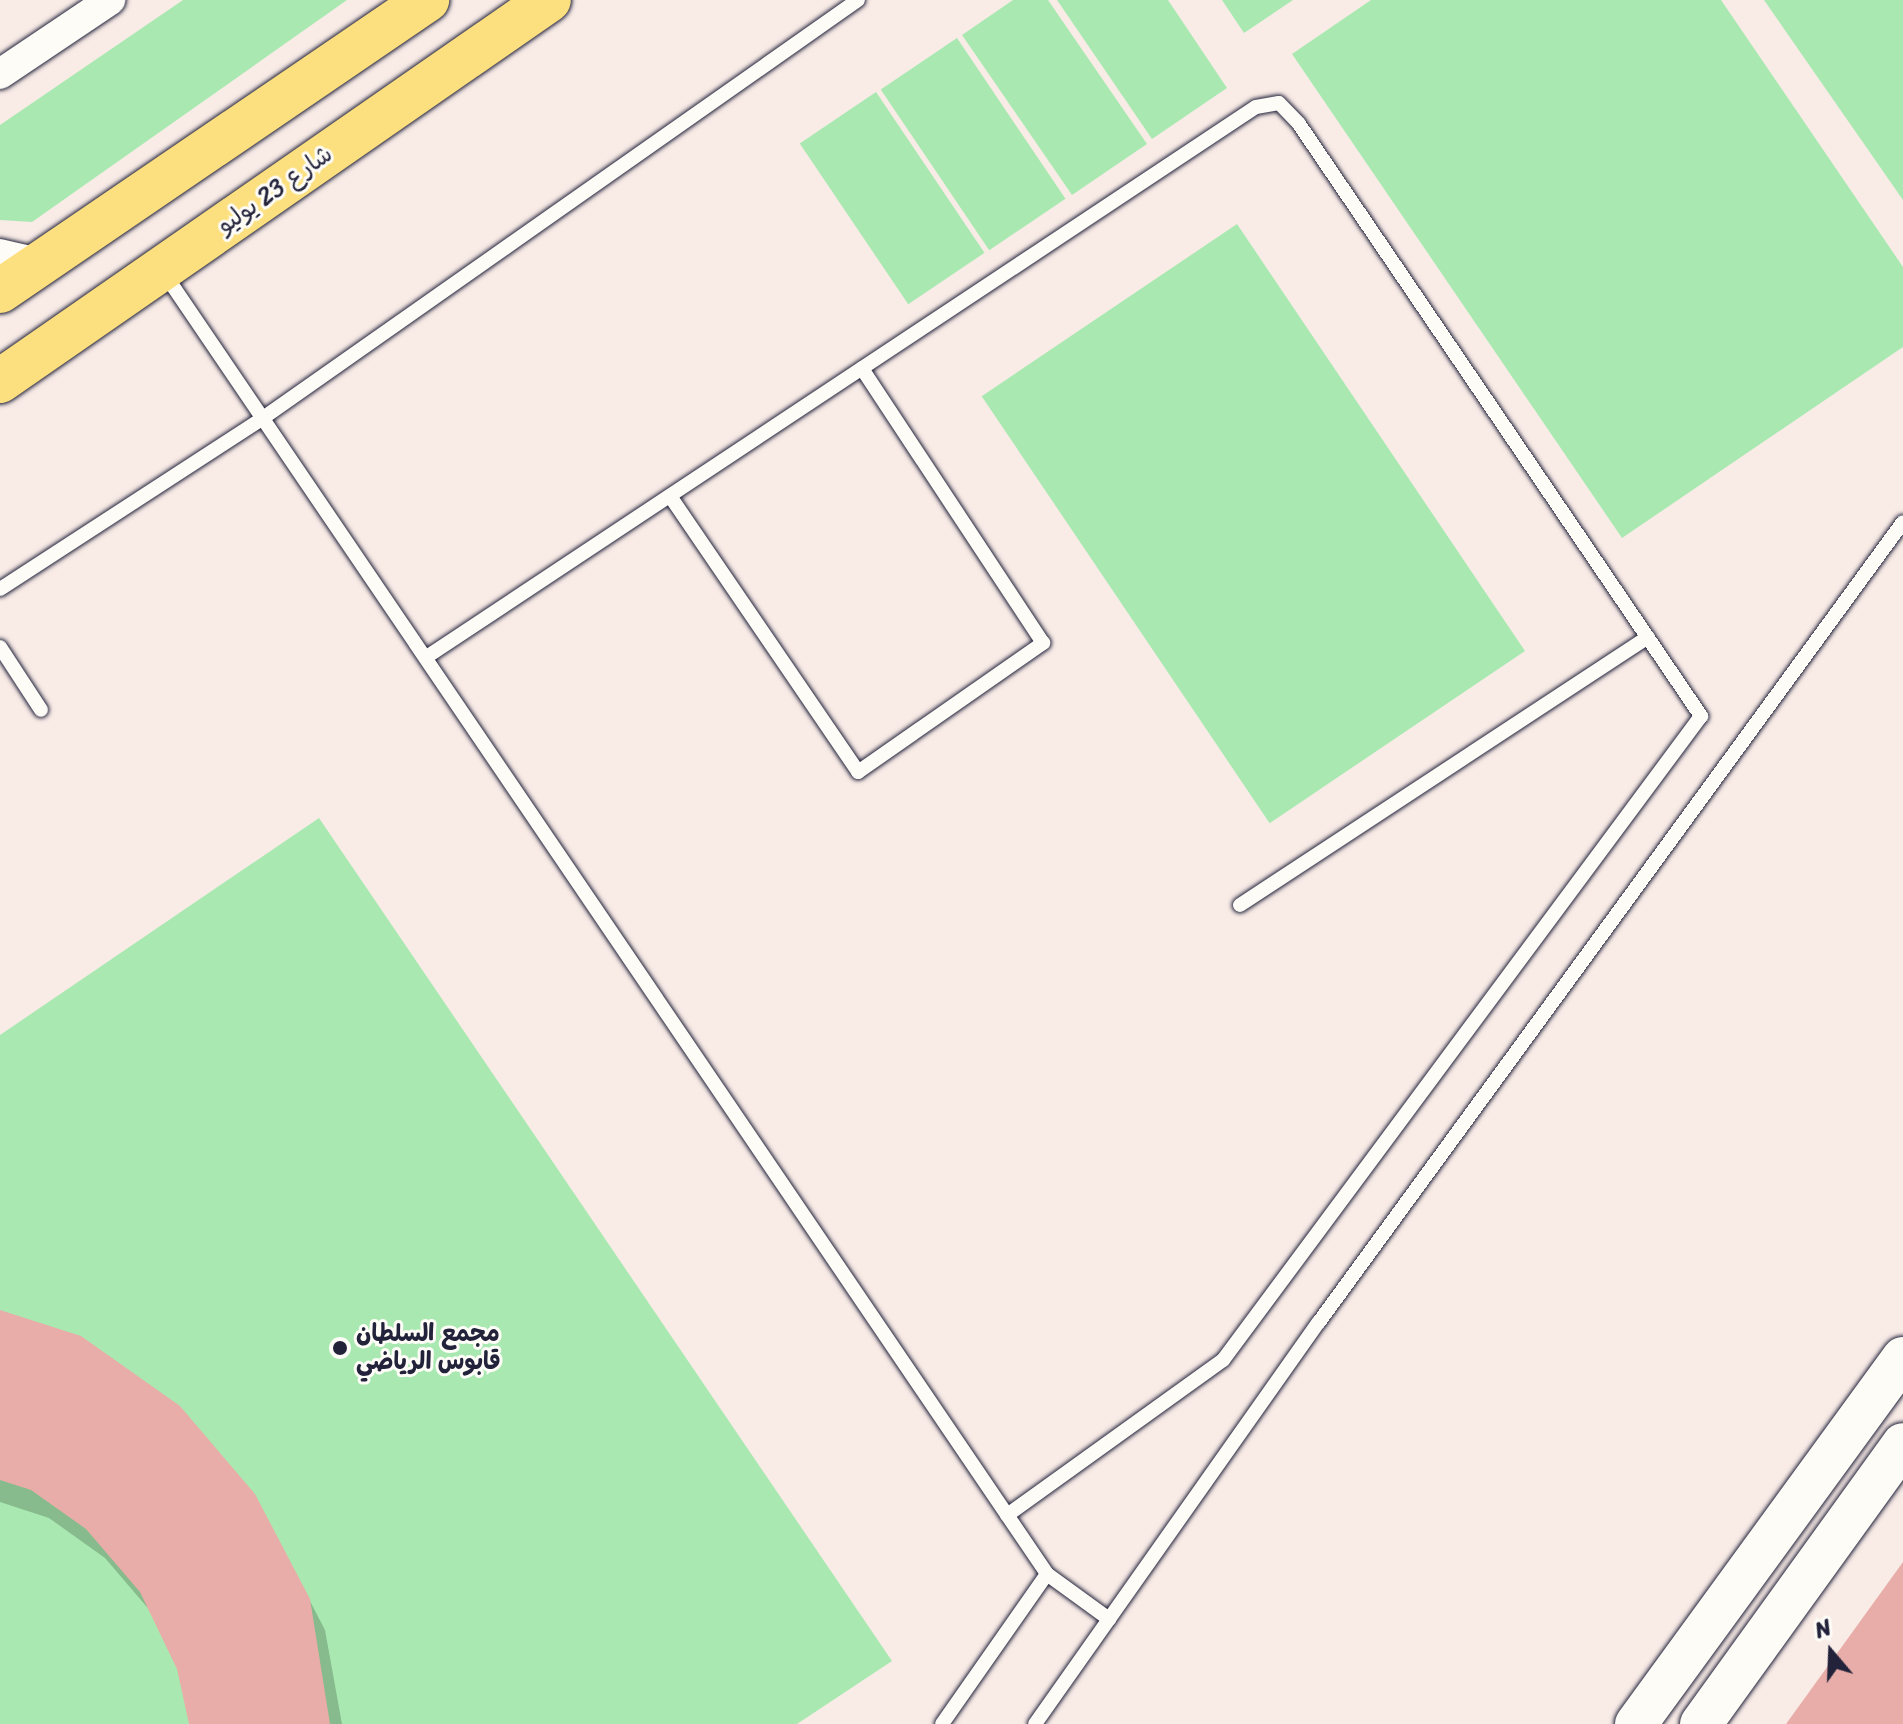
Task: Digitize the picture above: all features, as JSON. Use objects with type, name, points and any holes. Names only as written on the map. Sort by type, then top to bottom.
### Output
[{"type":"main road","points":[[0,291],[20,259],[427,0]]},
{"type":"main road","name":"شارع 23 يوليو","points":[[0,381],[549,0]]},
{"type":"street","points":[[0,74],[110,0]]},
{"type":"street","points":[[1636,1724],[1903,1358]]},
{"type":"street","points":[[1701,1724],[1903,1444]]},
{"type":"lane","points":[[0,589],[263,418],[858,0]]},
{"type":"lane","points":[[428,656],[1256,107],[1279,103],[1299,124],[1648,637],[1701,716],[1223,1360],[1007,1515]]},
{"type":"lane","points":[[161,269],[428,656],[1047,1574],[1109,1619]]},
{"type":"lane","points":[[670,496],[858,772],[1043,643],[862,368]]},
{"type":"lane","points":[[1035,1724],[1903,522]]},
{"type":"lane","points":[[1240,905],[1648,637]]},
{"type":"lane","points":[[0,647],[41,710]]},
{"type":"lane","points":[[942,1724],[1047,1574]]},
{"type":"green space","points":[[183,0],[347,0],[32,222],[0,220],[0,125]]},
{"type":"green space","points":[[1013,0],[1048,0],[1147,144],[1072,195],[962,35]]},
{"type":"green space","points":[[1057,0],[1168,0],[1227,88],[1152,139]]},
{"type":"green space","points":[[1222,0],[1293,0],[1244,33]]},
{"type":"green space","points":[[1371,0],[1721,0],[1903,267],[1903,347],[1622,538],[1292,54]]},
{"type":"green space","points":[[1764,0],[1903,0],[1903,200]]},
{"type":"green space","points":[[957,38],[1065,199],[989,250],[881,89]]},
{"type":"green space","points":[[876,92],[984,253],[908,304],[800,143]]},
{"type":"green space","points":[[1237,224],[1525,651],[1270,823],[982,396]]},
{"type":"green space","name":"مجمع السلطان قابوس الرياضي","points":[[319,818],[892,1661],[797,1724],[0,1724],[0,1035]]},
{"type":"building","points":[[0,1310],[81,1336],[180,1406],[255,1494],[310,1599],[330,1724],[189,1724],[177,1669],[140,1592],[86,1529],[31,1490],[0,1480]]},
{"type":"building","points":[[1903,1562],[1903,1724],[1786,1724]]},
{"type":"place","name":"مجمع السلطان قابوس الرياضي","points":[[340,1348]]}]
